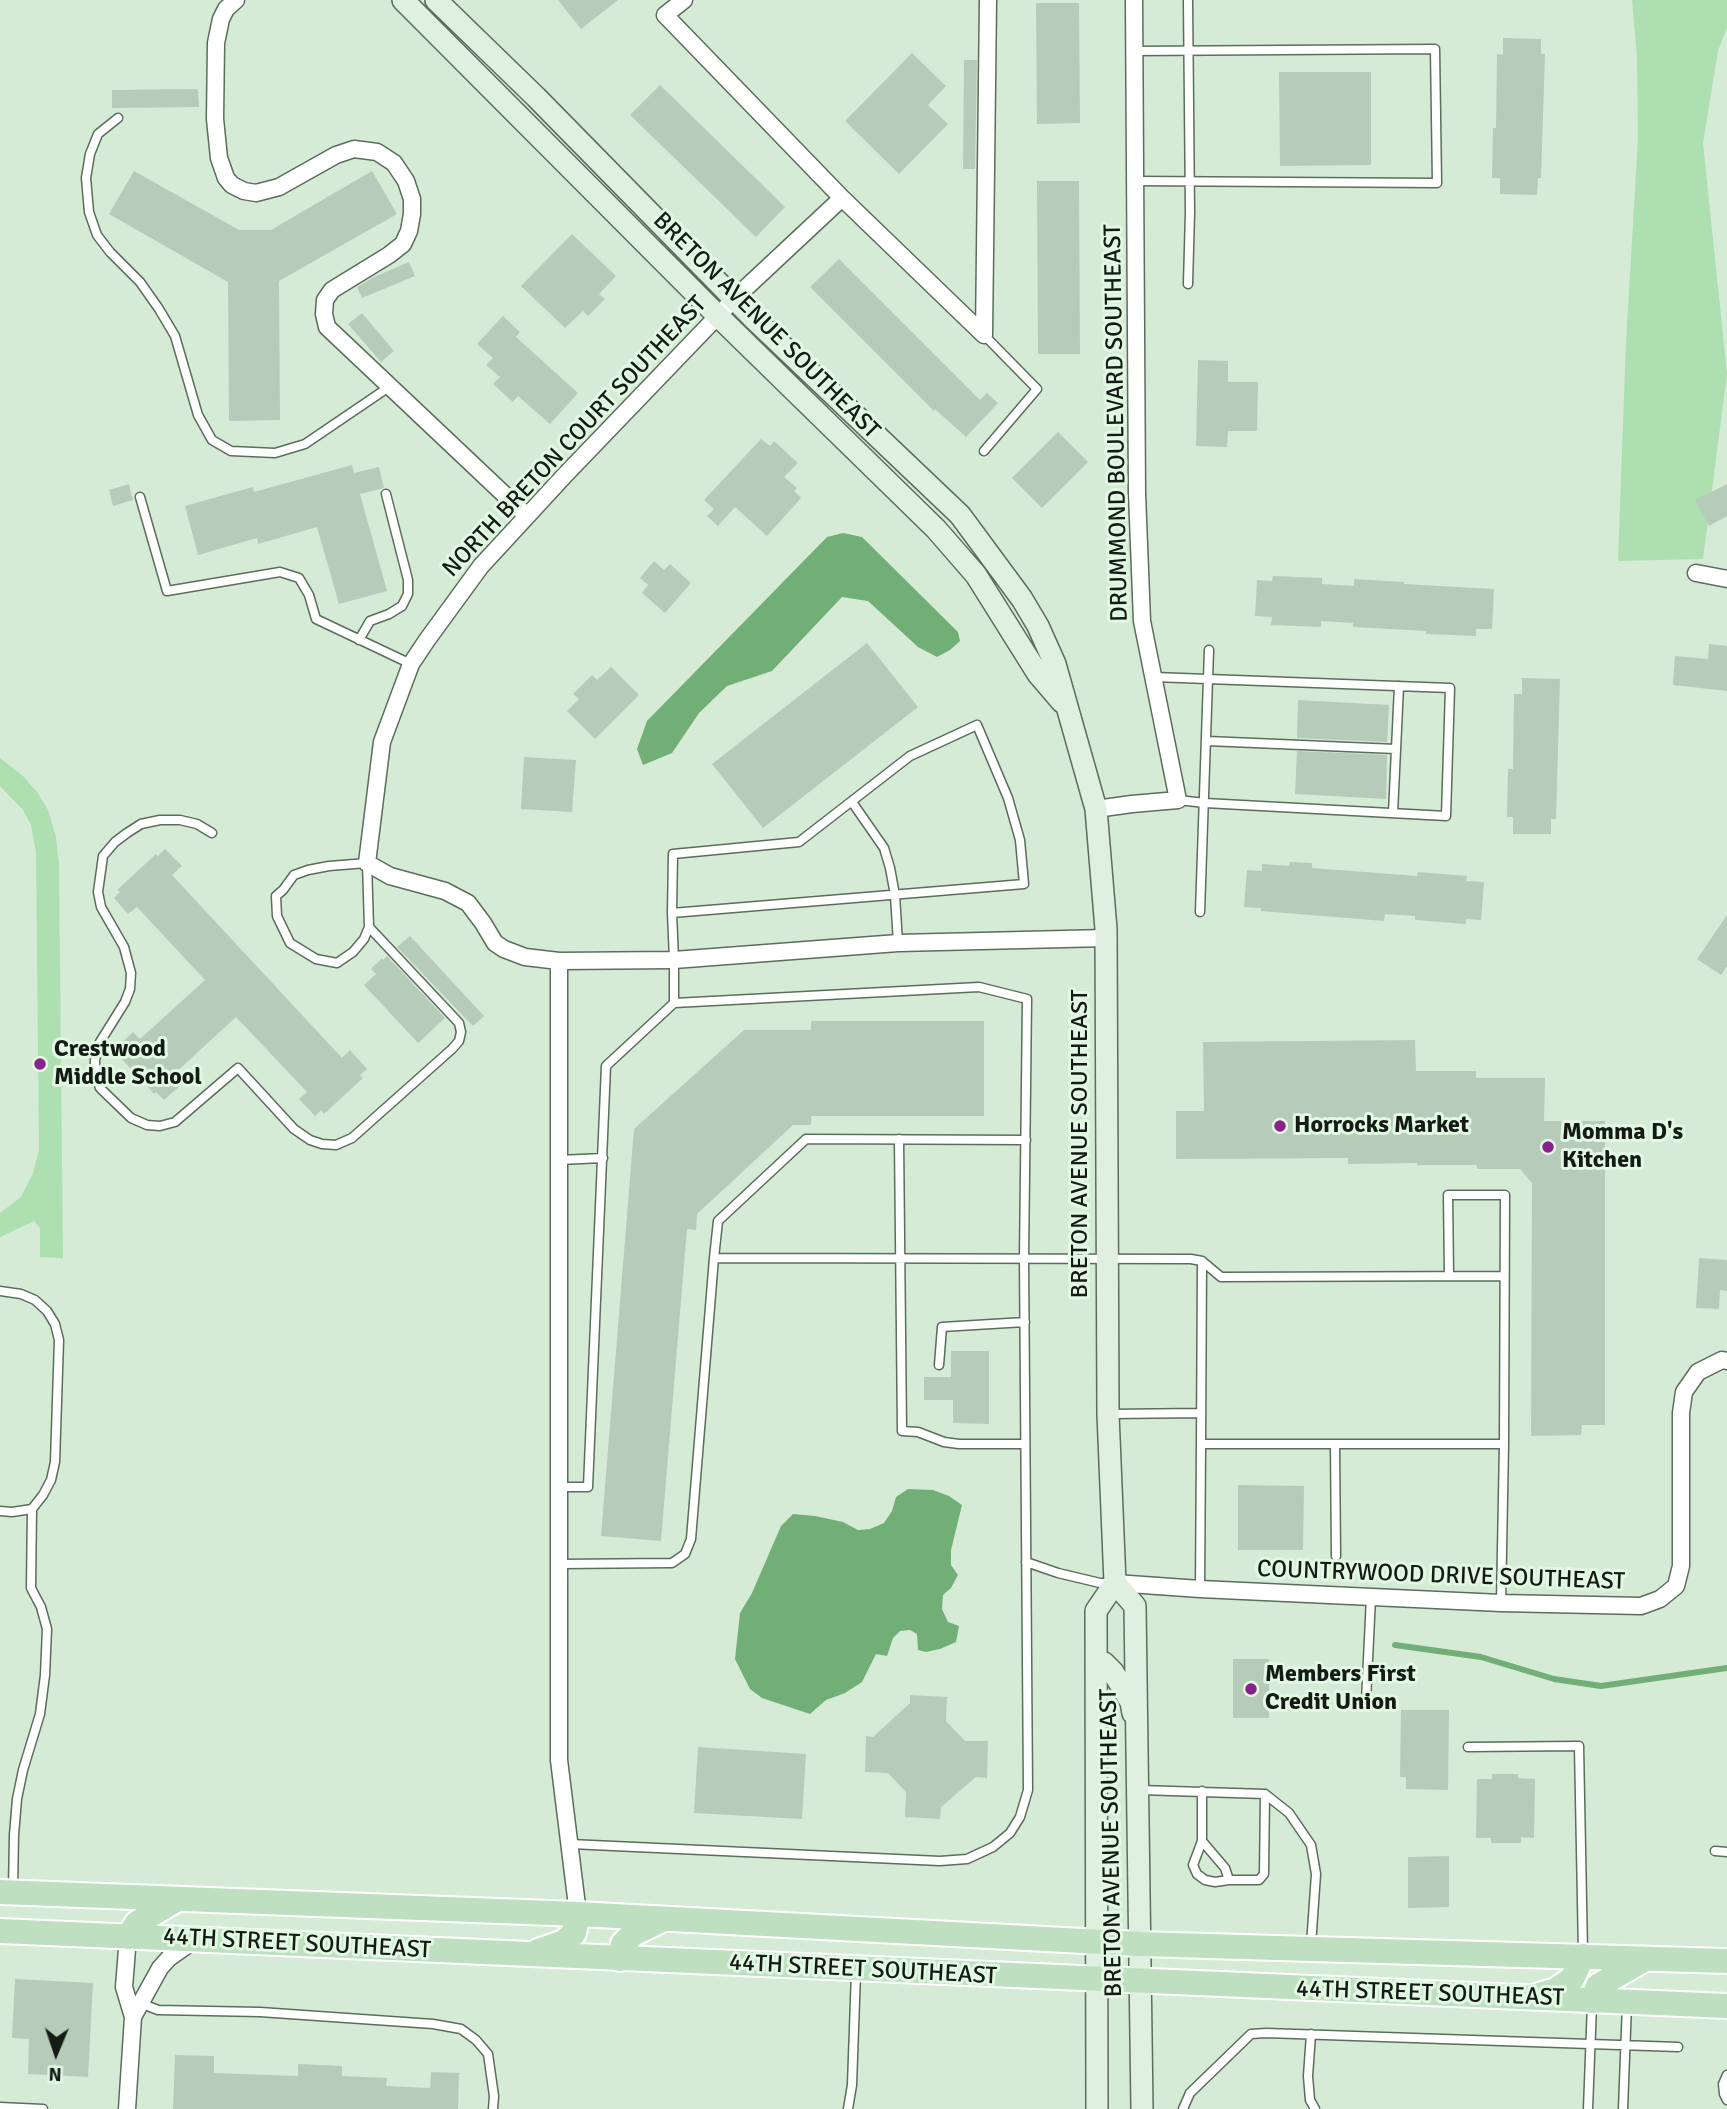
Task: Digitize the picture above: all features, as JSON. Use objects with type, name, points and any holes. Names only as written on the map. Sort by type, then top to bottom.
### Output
[{"type":"main road","name":"BRETON AVENUE SOUTHEAST","points":[[403,0],[718,316],[936,529],[976,575],[1038,674],[1067,710]]},
{"type":"main road","name":"BRETON AVENUE SOUTHEAST","points":[[436,0],[536,97],[753,318],[960,516],[1007,578],[1038,626],[1055,664],[1096,809],[1107,938],[1108,1414],[1115,1583],[1097,1611],[1097,2109]]},
{"type":"main road","name":"BRETON AVENUE SOUTHEAST","points":[[1115,1583],[1135,1606],[1142,2109]]},
{"type":"main road","points":[[1096,1661],[1104,1662],[1120,1682],[1130,1702],[1137,1735]]},
{"type":"main road","name":"44TH STREET SOUTHEAST","points":[[6,1892],[578,1914],[1139,1944],[1727,1961]]},
{"type":"main road","points":[[128,1937],[137,1923],[179,1899]]},
{"type":"main road","points":[[523,1955],[564,1942],[573,1933],[578,1914]]},
{"type":"main road","points":[[620,1959],[623,1944],[633,1934],[664,1918]]},
{"type":"main road","name":"44TH STREET SOUTHEAST","points":[[0,1931],[1727,2006]]},
{"type":"main road","points":[[1528,1998],[1556,1990],[1572,1979],[1583,1956]]},
{"type":"main road","points":[[1592,2001],[1598,1986],[1646,1958]]},
{"type":"street","points":[[236,0],[226,9],[221,19],[216,43],[215,119],[222,170],[232,185],[256,193],[268,192],[336,155],[354,149],[377,152],[394,163],[407,181],[412,199],[409,230],[403,244],[389,256],[332,290],[326,300],[324,314],[327,327],[527,516]]},
{"type":"street","points":[[684,0],[665,15],[842,198],[984,334]]},
{"type":"street","points":[[984,334],[988,0]]},
{"type":"street","name":"DRUMMOND BOULEVARD SOUTHEAST","points":[[1134,0],[1142,621],[1178,800]]},
{"type":"street","name":"NORTH BRETON COURT SOUTHEAST","points":[[367,863],[382,742],[411,664],[481,566],[735,298],[842,198]]},
{"type":"street","points":[[1696,573],[1727,579]]},
{"type":"street","points":[[1096,809],[1178,800]]},
{"type":"street","points":[[367,863],[390,876],[445,891],[468,903],[495,943],[504,949],[525,957],[559,961],[674,960],[898,943],[1107,938]]},
{"type":"street","points":[[559,961],[559,1760],[578,1914]]},
{"type":"street","name":"COUNTRYWOOD DRIVE SOUTHEAST","points":[[1115,1583],[1501,1603],[1640,1606],[1660,1599],[1676,1586],[1682,1566],[1681,1413],[1684,1392],[1698,1372],[1722,1360],[1727,1361]]},
{"type":"street","points":[[128,1937],[124,1987],[137,2010]]},
{"type":"street","points":[[127,2109],[137,2010],[160,1968],[169,1958],[196,1939]]},
{"type":"lane","points":[[1188,0],[1188,284]]},
{"type":"lane","points":[[1134,51],[1435,49],[1437,183],[1135,181]]},
{"type":"lane","points":[[118,118],[98,134],[90,154],[86,178],[89,212],[97,235],[140,282],[175,336],[198,415],[212,440],[231,451],[275,453],[305,443],[389,387]]},
{"type":"lane","points":[[984,334],[1037,389],[984,451]]},
{"type":"lane","points":[[359,640],[370,621],[390,614],[402,606],[408,594],[408,580],[386,494]]},
{"type":"lane","points":[[140,497],[167,591],[280,572],[299,578],[309,595],[316,619],[411,664]]},
{"type":"lane","points":[[1200,912],[1209,650]]},
{"type":"lane","points":[[1154,677],[1450,688],[1446,816],[1178,800]]},
{"type":"lane","points":[[1393,813],[1399,686]]},
{"type":"lane","points":[[672,913],[1024,884],[1020,840],[1008,798],[976,725],[910,756],[799,842],[673,854],[672,913],[674,1003]]},
{"type":"lane","points":[[1206,741],[1396,749]]},
{"type":"lane","points":[[852,802],[884,848],[895,895],[898,943]]},
{"type":"lane","points":[[212,833],[197,824],[180,820],[141,824],[115,842],[103,856],[98,892],[101,907],[124,947],[131,973],[130,989],[125,1002],[100,1042],[95,1073],[100,1088],[131,1118],[147,1125],[160,1126],[175,1122],[238,1068],[294,1129],[310,1140],[336,1146],[352,1138],[452,1049],[459,1041],[461,1032],[459,1023],[369,926]]},
{"type":"lane","points":[[367,863],[369,926],[364,939],[353,952],[337,963],[316,959],[290,943],[277,916],[275,896],[294,876],[328,866],[367,863]]},
{"type":"lane","points":[[559,1487],[588,1488],[606,1066],[674,1003],[979,987],[1027,999],[1024,1259],[1028,1790],[1020,1817],[1010,1833],[993,1847],[967,1858],[940,1861],[570,1844]]},
{"type":"lane","points":[[560,1564],[672,1563],[685,1554],[691,1539],[718,1221],[806,1139],[1026,1140]]},
{"type":"lane","points":[[899,1139],[902,1431],[918,1432],[944,1442],[959,1444],[1025,1444]]},
{"type":"lane","points":[[559,1160],[603,1158]]},
{"type":"lane","points":[[1449,1276],[1448,1195],[1505,1195],[1501,1603]]},
{"type":"lane","points":[[714,1258],[1191,1259],[1202,1261],[1221,1277],[1504,1276]]},
{"type":"lane","points":[[1200,1589],[1202,1261]]},
{"type":"lane","points":[[0,1292],[21,1294],[35,1300],[47,1311],[55,1324],[59,1340],[55,1462],[51,1480],[32,1508],[12,1512],[0,1511]]},
{"type":"lane","points":[[939,1365],[942,1326],[1025,1322]]},
{"type":"lane","points":[[1108,1414],[1201,1413]]},
{"type":"lane","points":[[1201,1444],[1504,1444]]},
{"type":"lane","points":[[1335,1444],[1336,1556]]},
{"type":"lane","points":[[6,1892],[17,1799],[40,1714],[45,1675],[47,1629],[41,1607],[31,1588],[32,1508]]},
{"type":"lane","points":[[1026,1562],[1058,1573],[1101,1583],[1115,1583]]},
{"type":"lane","points":[[1366,1702],[1371,1597]]},
{"type":"lane","points":[[1468,1746],[1579,1746],[1583,1956]]},
{"type":"lane","points":[[1137,1790],[1265,1794],[1289,1813],[1311,1845],[1316,1874],[1311,1949]]},
{"type":"lane","points":[[1202,1791],[1202,1841],[1193,1865],[1197,1874],[1205,1880],[1215,1882],[1259,1880],[1264,1874],[1265,1794]]},
{"type":"lane","points":[[1202,1841],[1225,1868],[1229,1880]]},
{"type":"lane","points":[[1715,1852],[1727,1852]]},
{"type":"lane","points":[[848,2109],[852,2085],[856,1969]]},
{"type":"lane","points":[[1588,2109],[1592,2001]]},
{"type":"lane","points":[[1623,2109],[1627,2002]]},
{"type":"lane","points":[[137,2010],[260,2012],[433,2024],[461,2029],[476,2040],[488,2054],[494,2096],[493,2109]]},
{"type":"lane","points":[[1183,2109],[1190,2093],[1251,2034],[1678,2048]]},
{"type":"lane","points":[[1311,2034],[1308,2076],[1310,2099],[1315,2109]]},
{"type":"lane","points":[[1727,2075],[1723,2084],[1727,2100]]},
{"type":"lane","points":[[0,2106],[43,2109]]},
{"type":"shaded area","points":[[1632,0],[1727,0],[1727,27],[1718,51],[1703,143],[1727,374],[1703,559],[1618,561],[1626,342],[1638,139],[1637,58]]},
{"type":"shaded area","points":[[843,533],[862,537],[958,632],[960,641],[937,657],[918,647],[868,601],[842,597],[772,671],[727,686],[699,713],[672,753],[643,765],[637,749],[647,721],[827,537]]},
{"type":"shaded area","points":[[0,758],[24,777],[38,793],[48,810],[56,837],[59,864],[63,1258],[40,1257],[40,1228],[34,1221],[0,1237],[0,1213],[21,1197],[33,1173],[39,1150],[36,853],[31,825],[23,810],[0,786]]},
{"type":"shaded area","points":[[908,1489],[933,1490],[962,1505],[951,1550],[951,1565],[958,1575],[951,1588],[943,1595],[942,1609],[948,1622],[959,1626],[956,1642],[926,1652],[918,1650],[917,1634],[910,1630],[900,1631],[893,1638],[887,1656],[876,1654],[862,1682],[845,1693],[826,1700],[810,1714],[762,1698],[750,1689],[735,1659],[740,1613],[752,1593],[781,1526],[793,1514],[843,1522],[858,1530],[870,1529],[884,1523],[892,1511],[896,1497]]},
{"type":"building","points":[[558,0],[618,0],[581,29]]},
{"type":"building","points":[[1036,3],[1079,3],[1080,123],[1037,124]]},
{"type":"building","points":[[1503,38],[1541,39],[1541,54],[1545,54],[1541,178],[1538,178],[1537,195],[1500,194],[1500,178],[1492,178],[1497,54],[1503,55]]},
{"type":"building","points":[[912,53],[946,86],[928,105],[948,124],[899,174],[845,121]]},
{"type":"building","points":[[964,60],[977,60],[975,169],[963,169]]},
{"type":"building","points":[[1279,72],[1371,72],[1371,165],[1280,166]]},
{"type":"building","points":[[660,85],[785,207],[756,237],[630,115]]},
{"type":"building","points":[[198,89],[199,107],[112,108],[112,90]]},
{"type":"building","points":[[134,171],[239,230],[271,230],[372,171],[397,214],[279,281],[280,420],[229,421],[228,282],[109,214]]},
{"type":"building","points":[[1037,181],[1079,181],[1080,354],[1038,354]]},
{"type":"building","points":[[572,234],[616,276],[599,294],[605,299],[588,316],[583,311],[565,328],[521,286]]},
{"type":"building","points":[[839,259],[980,400],[987,393],[998,403],[966,437],[935,409],[934,411],[810,287]]},
{"type":"building","points":[[409,262],[415,276],[362,298],[357,287]]},
{"type":"building","points":[[362,313],[394,351],[381,362],[348,324]]},
{"type":"building","points":[[503,316],[520,332],[516,337],[578,393],[550,424],[518,396],[513,402],[493,384],[500,377],[486,365],[493,358],[477,344]]},
{"type":"building","points":[[1198,360],[1228,361],[1228,382],[1258,382],[1257,431],[1228,431],[1227,447],[1196,446]]},
{"type":"building","points":[[1058,432],[1088,462],[1042,508],[1012,478]]},
{"type":"building","points":[[761,439],[770,446],[774,441],[798,463],[784,477],[797,488],[794,491],[801,498],[767,536],[735,507],[718,526],[707,516],[714,509],[704,500]]},
{"type":"building","points":[[352,465],[354,473],[379,467],[384,488],[360,494],[387,591],[339,604],[317,527],[258,544],[257,538],[198,555],[185,506],[253,487],[254,492]]},
{"type":"building","points":[[129,484],[133,500],[113,506],[109,490]]},
{"type":"building","points":[[1727,484],[1727,516],[1709,526],[1695,500]]},
{"type":"building","points":[[654,561],[664,570],[670,564],[691,583],[665,613],[642,593],[648,585],[640,578]]},
{"type":"building","points":[[1273,576],[1322,578],[1322,584],[1354,586],[1354,579],[1494,589],[1492,629],[1476,629],[1476,636],[1353,627],[1353,623],[1321,621],[1321,627],[1271,625],[1272,617],[1255,616],[1257,580],[1272,581]]},
{"type":"building","points":[[867,643],[918,707],[763,828],[712,764]]},
{"type":"building","points":[[1709,644],[1727,646],[1727,691],[1673,685],[1675,656],[1708,659]]},
{"type":"building","points":[[611,667],[639,695],[595,739],[567,711],[579,699],[573,694],[592,675],[597,680]]},
{"type":"building","points":[[1522,678],[1560,679],[1556,819],[1551,819],[1551,834],[1513,834],[1513,817],[1507,817],[1508,769],[1513,769],[1514,694],[1522,694]]},
{"type":"building","points":[[1298,700],[1389,705],[1387,742],[1297,738]]},
{"type":"building","points":[[1297,751],[1387,755],[1386,799],[1295,794]]},
{"type":"building","points":[[524,757],[576,760],[572,812],[521,809]]},
{"type":"building","points":[[165,849],[182,866],[172,875],[342,1058],[350,1050],[367,1069],[360,1075],[363,1078],[324,1114],[321,1110],[315,1116],[299,1099],[307,1092],[236,1017],[173,1075],[182,1084],[164,1100],[156,1092],[154,1094],[119,1056],[122,1054],[116,1048],[133,1032],[140,1039],[205,980],[137,907],[128,914],[114,898],[120,892],[117,890]]},
{"type":"building","points":[[1290,862],[1312,863],[1312,868],[1417,876],[1418,872],[1467,876],[1466,881],[1484,882],[1481,920],[1466,919],[1466,924],[1415,920],[1415,916],[1385,914],[1384,921],[1261,911],[1261,908],[1244,907],[1247,870],[1262,871],[1262,864],[1289,866]]},
{"type":"building","points":[[1727,915],[1727,966],[1721,975],[1697,959]]},
{"type":"building","points":[[410,936],[484,1016],[473,1026],[397,947]]},
{"type":"building","points":[[387,956],[445,1018],[418,1043],[364,985],[376,974],[371,969]]},
{"type":"building","points":[[811,1021],[984,1021],[984,1116],[811,1116],[811,1125],[793,1125],[697,1214],[696,1230],[687,1229],[661,1541],[601,1536],[634,1129],[744,1030],[811,1030]]},
{"type":"building","points":[[1415,1040],[1416,1071],[1476,1071],[1476,1078],[1545,1078],[1544,1121],[1605,1121],[1605,1425],[1582,1425],[1581,1435],[1531,1436],[1532,1183],[1520,1169],[1477,1169],[1477,1165],[1417,1163],[1348,1164],[1348,1158],[1176,1159],[1176,1111],[1204,1111],[1203,1042]]},
{"type":"building","points":[[1699,1258],[1727,1260],[1727,1291],[1720,1290],[1719,1309],[1696,1308]]},
{"type":"building","points":[[951,1351],[989,1351],[989,1424],[953,1423],[953,1400],[924,1400],[924,1377],[951,1377]]},
{"type":"building","points":[[1238,1485],[1304,1486],[1303,1550],[1238,1550]]},
{"type":"building","name":"Members First Credit Union","points":[[1233,1659],[1269,1659],[1269,1718],[1233,1718]]},
{"type":"building","points":[[910,1695],[947,1697],[946,1721],[965,1741],[988,1741],[987,1778],[976,1777],[941,1807],[940,1819],[905,1817],[906,1792],[888,1773],[865,1772],[866,1736],[873,1737],[910,1703]]},
{"type":"building","points":[[1401,1710],[1449,1710],[1448,1790],[1406,1789],[1406,1777],[1400,1777]]},
{"type":"building","points":[[698,1747],[806,1754],[802,1819],[694,1813]]},
{"type":"building","points":[[1492,1774],[1518,1774],[1518,1778],[1535,1779],[1534,1838],[1521,1837],[1521,1843],[1491,1843],[1491,1838],[1476,1838],[1477,1779],[1492,1779]]},
{"type":"building","points":[[1449,1856],[1449,1907],[1408,1908],[1408,1857]]},
{"type":"building","points":[[15,1979],[93,1983],[88,2077],[28,2074],[29,2039],[12,2038]]},
{"type":"building","points":[[175,2055],[214,2056],[214,2073],[298,2076],[298,2064],[342,2066],[342,2076],[387,2078],[386,2086],[430,2088],[431,2072],[459,2073],[458,2109],[173,2109]]},
{"type":"waterway","points":[[1395,1645],[1481,1657],[1554,1679],[1601,1686],[1727,1668]]},
{"type":"place","name":"Crestwood Middle School","points":[[40,1064]]},
{"type":"place","name":"Horrocks Market","points":[[1280,1126]]},
{"type":"place","name":"Momma D's Kitchen","points":[[1548,1147]]},
{"type":"place","name":"Members First Credit Union","points":[[1251,1689]]}]
